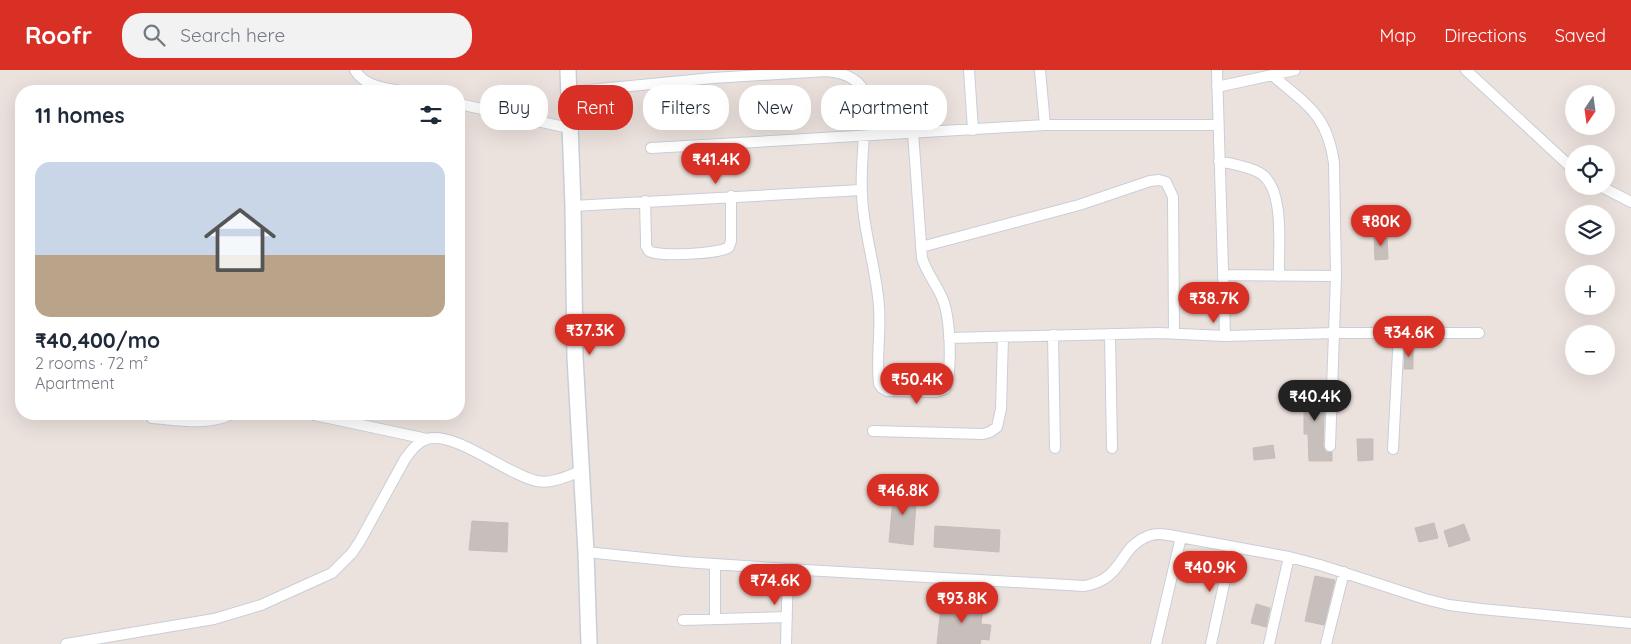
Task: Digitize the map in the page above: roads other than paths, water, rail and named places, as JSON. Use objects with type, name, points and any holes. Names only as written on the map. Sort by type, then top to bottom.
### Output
[{"type":"street","points":[[355,70],[366,82],[376,85]]},
{"type":"street","points":[[568,70],[569,85]]},
{"type":"street","points":[[969,70],[973,130]]},
{"type":"street","points":[[1040,70],[1045,126]]},
{"type":"street","points":[[1217,70],[1225,336]]},
{"type":"street","points":[[1217,87],[1295,70]]},
{"type":"street","points":[[1466,70],[1565,162]]},
{"type":"street","points":[[633,86],[713,78],[826,71],[840,72],[852,77],[863,88],[876,134]]},
{"type":"street","points":[[1272,75],[1313,110],[1327,133],[1334,163],[1336,276],[1330,446]]},
{"type":"street","points":[[465,105],[558,126]]},
{"type":"street","points":[[651,148],[1045,126],[1218,125]]},
{"type":"street","points":[[569,130],[573,206],[575,357],[589,644]]},
{"type":"street","points":[[864,136],[860,175],[863,214],[880,308],[879,384],[882,388],[894,392],[936,392],[945,388],[948,378],[949,338],[945,307],[925,268],[921,247],[913,132]]},
{"type":"street","points":[[1219,161],[1252,169],[1270,182],[1278,207],[1279,276]]},
{"type":"street","points":[[921,247],[1078,204],[1150,181],[1159,180],[1166,182],[1173,197],[1174,333]]},
{"type":"street","points":[[573,206],[861,190]]},
{"type":"street","points":[[1615,194],[1631,202]]},
{"type":"street","points":[[645,201],[646,246],[649,251],[661,255],[719,252],[729,247],[731,241],[731,196]]},
{"type":"street","points":[[1223,276],[1336,276]]},
{"type":"street","points":[[949,338],[1174,333],[1225,336],[1479,332]]},
{"type":"street","points":[[1393,449],[1399,333]]},
{"type":"street","points":[[1110,334],[1112,448]]},
{"type":"street","points":[[873,430],[983,434],[997,427],[1001,409],[1003,336]]},
{"type":"street","points":[[1053,336],[1055,448]]},
{"type":"street","points":[[187,420],[215,420]]},
{"type":"street","points":[[338,420],[427,439],[441,438],[457,443],[538,481],[560,479],[581,471]]},
{"type":"street","points":[[66,644],[239,612],[261,605],[332,573],[352,554],[405,459],[414,447],[427,439]]},
{"type":"street","points":[[586,552],[788,569],[1084,586],[1106,579],[1115,571],[1138,542],[1146,536],[1156,534],[1289,557],[1449,605],[1631,623]]},
{"type":"street","points":[[1156,644],[1181,537]]},
{"type":"street","points":[[1211,644],[1232,547]]},
{"type":"street","points":[[1269,644],[1289,557]]},
{"type":"street","points":[[715,564],[715,620]]},
{"type":"street","points":[[786,644],[788,569]]},
{"type":"street","points":[[1326,644],[1344,572]]},
{"type":"street","points":[[684,620],[787,617]]}]
